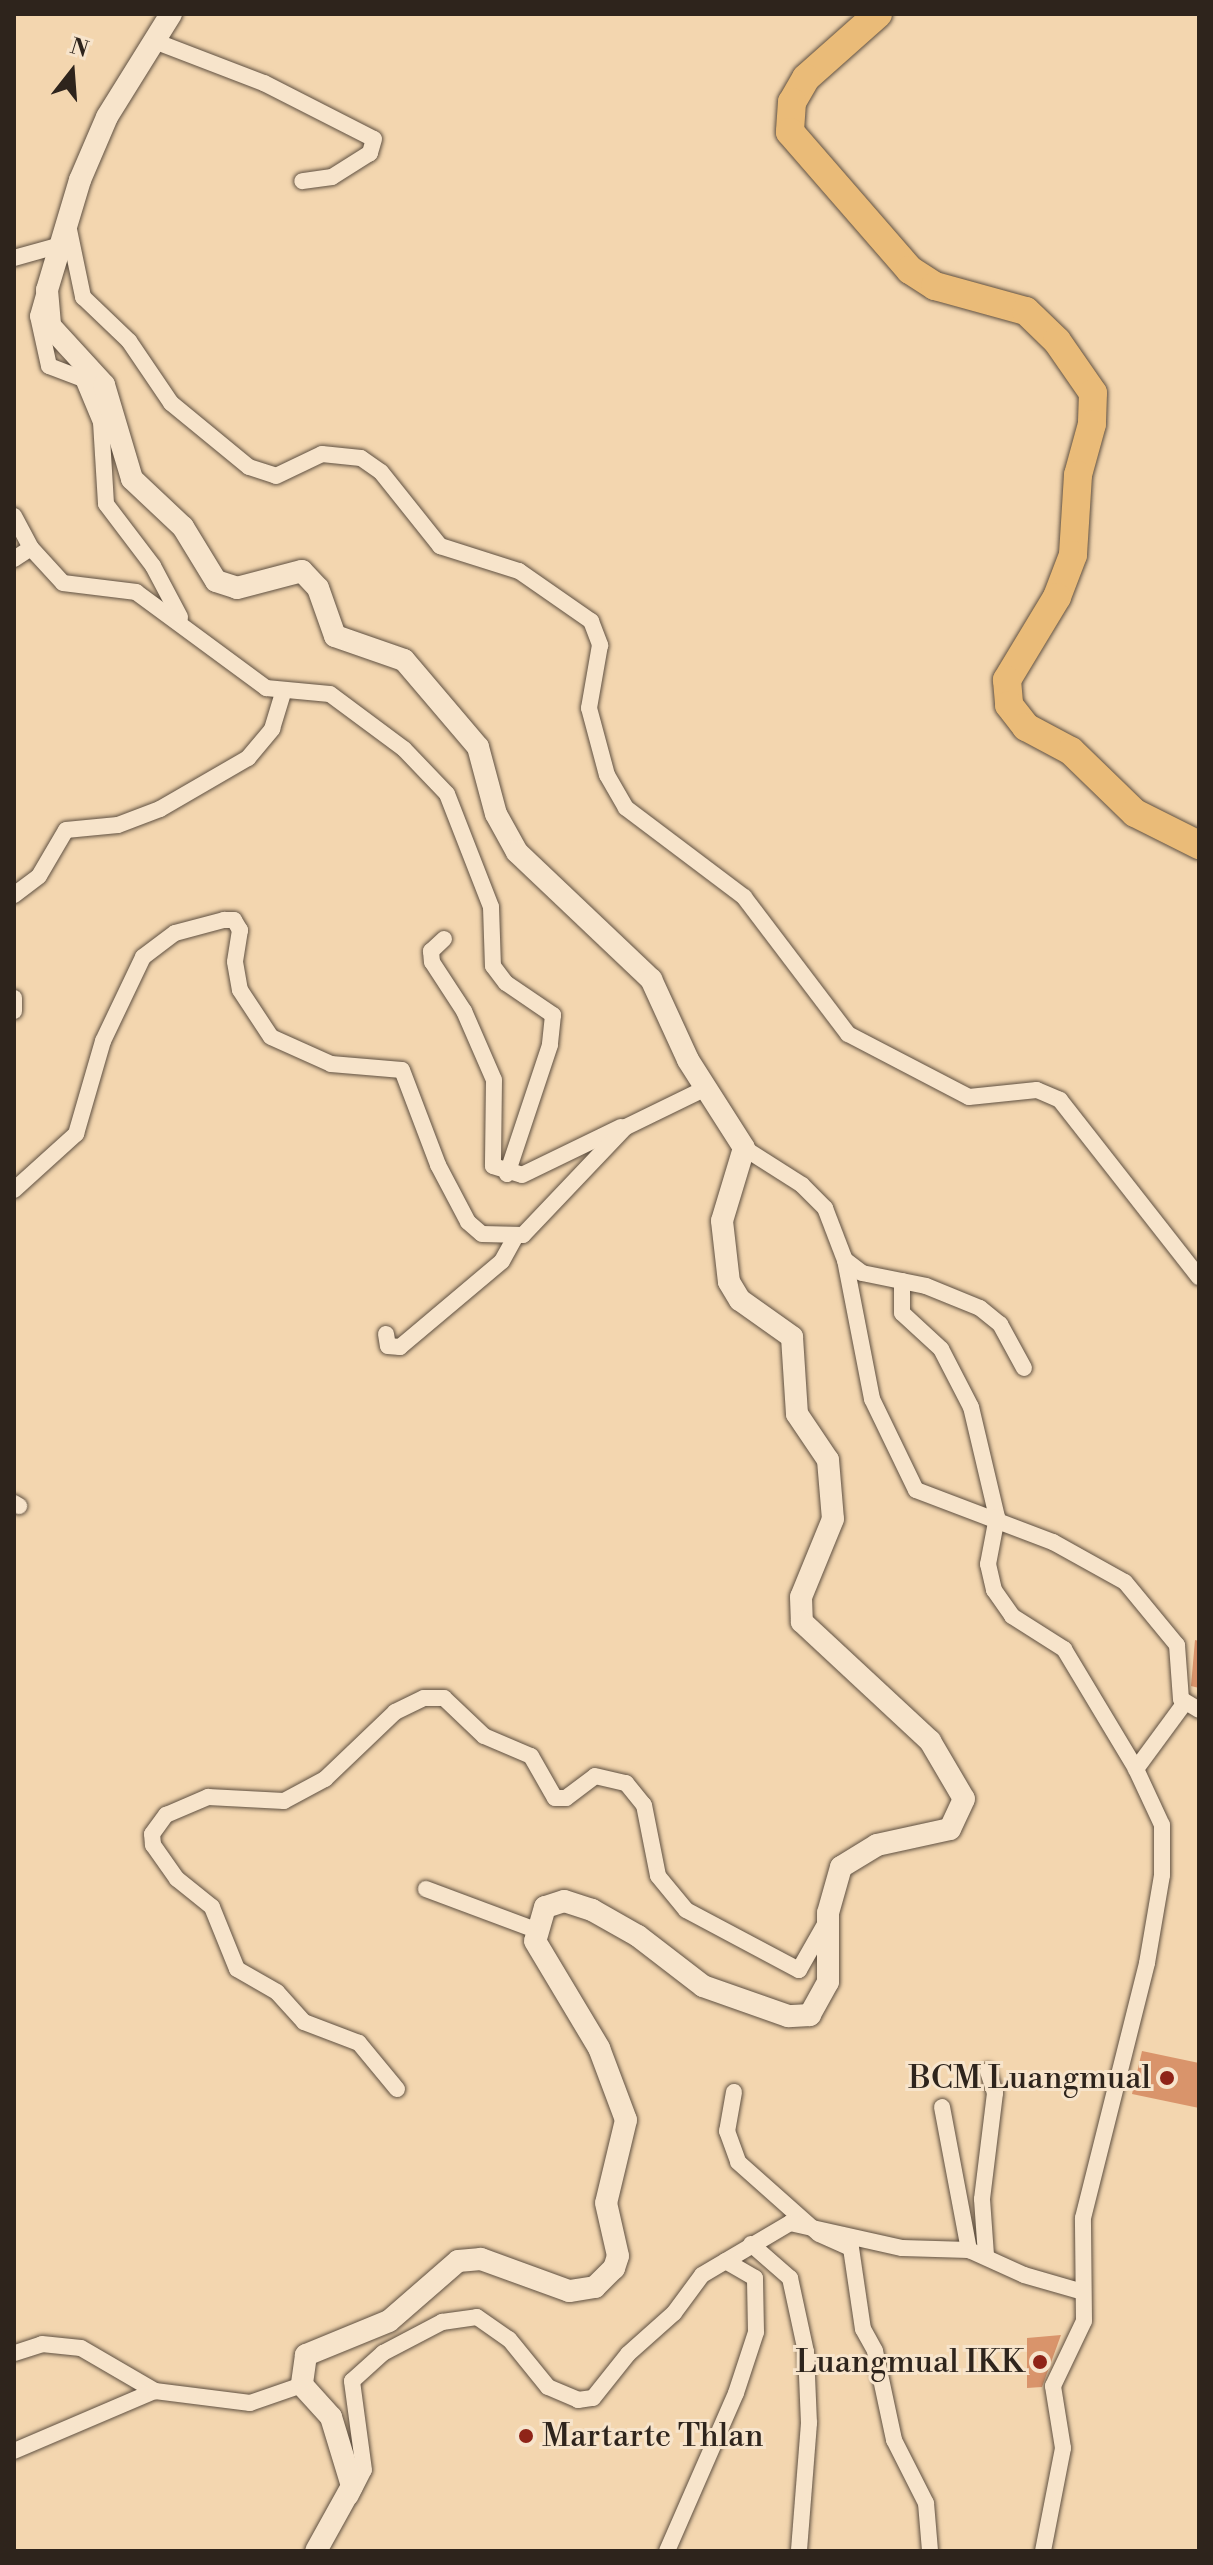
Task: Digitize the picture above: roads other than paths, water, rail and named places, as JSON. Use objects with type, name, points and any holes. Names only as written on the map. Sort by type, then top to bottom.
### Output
[{"type":"highway","points":[[878,14],[806,78],[792,102],[790,132],[910,270],[935,286],[1026,311],[1057,341],[1093,393],[1092,424],[1078,475],[1073,555],[1057,597],[1007,680],[1009,705],[1026,727],[1071,751],[1135,813],[1199,845]]},
{"type":"street","points":[[171,14],[157,42],[107,117],[66,219],[38,316],[49,366],[79,377],[91,392],[103,432],[106,504],[153,566],[185,626]]},
{"type":"street","points":[[157,42],[251,77],[374,139],[370,153],[332,177],[302,181]]},
{"type":"street","points":[[66,219],[83,297],[129,341],[171,403],[249,467],[276,476],[322,454],[361,458],[381,472],[440,546],[519,571],[585,615],[600,645],[589,708],[607,775],[626,808],[744,897],[848,1034],[969,1097],[1037,1090],[1060,1100],[1199,1277]]},
{"type":"street","points":[[14,258],[57,246]]},
{"type":"street","points":[[47,290],[54,332],[104,385],[132,479],[183,527],[216,581],[237,588],[302,571],[318,588],[335,636],[404,660],[478,747],[496,814],[517,852],[643,967],[706,1088],[744,1148],[817,1197],[845,1260],[872,1399],[906,1475],[925,1497],[997,1517],[1106,1568],[1148,1605],[1177,1645],[1192,1707],[1136,1769]]},
{"type":"street","points":[[14,516],[31,548],[63,583],[136,592],[185,626],[248,677],[283,692],[314,691],[350,706],[447,794],[491,907],[493,966],[506,983],[553,1015],[546,1057],[507,1174]]},
{"type":"street","points":[[14,559],[31,548]]},
{"type":"street","points":[[14,895],[39,876],[66,830],[118,825],[160,809],[248,758],[272,729],[283,692]]},
{"type":"street","points":[[14,1190],[76,1134],[103,1041],[143,957],[189,927],[231,919],[240,930],[236,982],[258,1024],[320,1061],[402,1070],[438,1165],[468,1222],[482,1234],[514,1239]]},
{"type":"street","points":[[444,939],[431,951],[432,962],[464,1011],[492,1074],[496,1092],[488,1153],[493,1166],[507,1174],[539,1169],[706,1088]]},
{"type":"street","points":[[14,998],[14,1011]]},
{"type":"street","points":[[386,1334],[388,1346],[400,1347],[502,1261],[514,1239],[626,1127]]},
{"type":"street","points":[[397,2089],[359,2043],[304,2022],[277,1992],[237,1969],[212,1907],[177,1879],[153,1845],[152,1834],[166,1815],[208,1797],[284,1801],[325,1779],[395,1712],[424,1698],[444,1698],[484,1736],[531,1756],[555,1798],[566,1798],[595,1776],[612,1775],[626,1783],[644,1805],[652,1856],[671,1895],[777,1963],[799,1970],[816,1949],[841,1867],[877,1845],[950,1829],[964,1799],[921,1730],[802,1622],[801,1597],[833,1519],[828,1460],[797,1414],[792,1337],[740,1300],[729,1282],[722,1221],[744,1148]]},
{"type":"street","points":[[845,1260],[862,1273],[902,1281],[980,1308],[1000,1324],[1024,1368]]},
{"type":"street","points":[[902,1281],[902,1313],[941,1349],[971,1407],[997,1517],[988,1564],[994,1590],[1012,1616],[1064,1649],[1136,1769],[1162,1825],[1162,1875],[1147,1963],[1083,2218],[1084,2321],[1053,2386],[1063,2448],[1043,2551]]},
{"type":"street","points":[[426,1889],[533,1929]]},
{"type":"street","points":[[349,2498],[343,2443],[331,2417],[302,2385],[301,2363],[314,2348],[389,2321],[458,2261],[481,2259],[569,2291],[595,2287],[614,2268],[618,2256],[606,2203],[626,2120],[599,2048],[540,1954],[533,1929],[545,1907],[577,1904],[638,1936],[703,1986],[799,2018],[810,2015],[825,1996],[828,1913]]},
{"type":"street","points":[[977,2252],[995,2093],[988,2071]]},
{"type":"street","points":[[734,2092],[727,2131],[732,2153],[805,2222],[851,2248],[863,2329],[875,2351],[894,2440],[926,2503],[930,2551]]},
{"type":"street","points":[[942,2107],[977,2252]]},
{"type":"street","points":[[316,2551],[364,2470],[352,2381],[383,2353],[442,2322],[477,2317],[509,2339],[548,2387],[563,2397],[593,2398],[628,2354],[674,2313],[702,2275],[776,2228],[805,2222],[902,2248],[977,2252],[1024,2275],[1083,2292]]},
{"type":"street","points":[[751,2244],[790,2278],[806,2352],[809,2423],[799,2551]]},
{"type":"street","points":[[667,2551],[736,2393],[756,2332],[755,2278],[726,2261]]},
{"type":"street","points":[[15,2353],[42,2344],[81,2348],[155,2391],[250,2403],[302,2385]]},
{"type":"street","points":[[14,2451],[155,2391]]},
{"type":"place","name":"BCM Luangmual","points":[[1167,2078]]},
{"type":"place","name":"Luangmual IKK","points":[[1040,2362]]},
{"type":"place","name":"Martarte Thlan","points":[[526,2436]]}]
